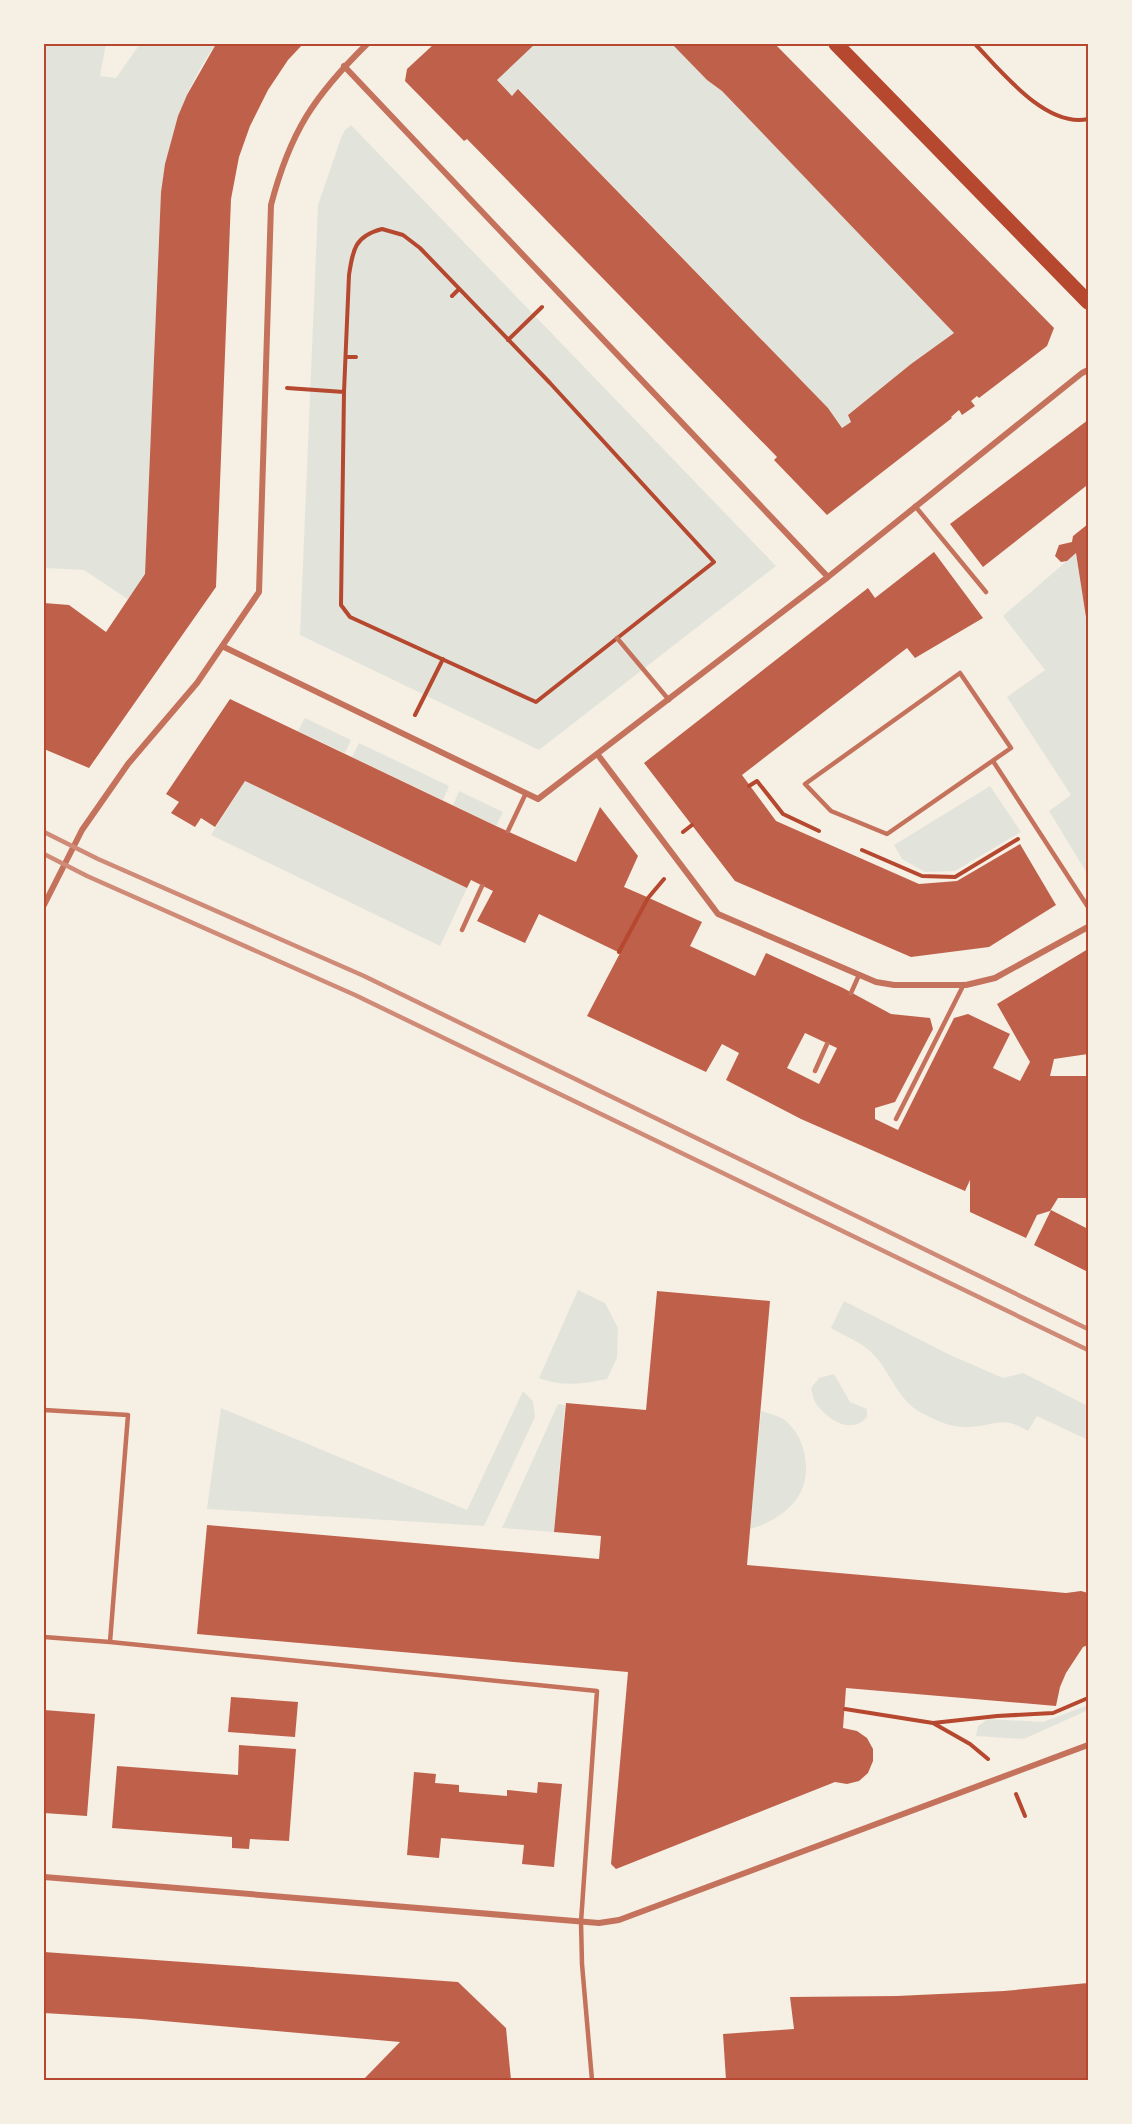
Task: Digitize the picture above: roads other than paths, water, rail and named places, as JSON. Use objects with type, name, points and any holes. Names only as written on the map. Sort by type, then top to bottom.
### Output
[{"type":"main road","points":[[836,44],[1089,302]]},
{"type":"street","points":[[44,905],[82,830],[128,764],[198,683],[259,592],[271,205],[289,147],[303,119],[323,90],[367,44]]},
{"type":"street","points":[[344,66],[828,577]]},
{"type":"street","points":[[224,647],[538,799],[828,577],[1082,373],[1089,370]]},
{"type":"street","points":[[598,755],[718,914],[876,982],[894,986],[964,984],[995,978],[1089,927]]},
{"type":"street","points":[[44,1877],[599,1923],[619,1920],[1089,1745]]},
{"type":"lane","points":[[915,506],[987,592]]},
{"type":"lane","points":[[617,638],[669,700]]},
{"type":"lane","points":[[960,673],[1011,748],[993,761],[886,834],[831,811],[805,784],[960,673]]},
{"type":"lane","points":[[993,761],[1089,907]]},
{"type":"lane","points":[[508,831],[526,793]]},
{"type":"lane","points":[[462,930],[482,886]]},
{"type":"lane","points":[[851,993],[859,975]]},
{"type":"lane","points":[[896,1119],[964,984]]},
{"type":"lane","points":[[815,1071],[827,1044]]},
{"type":"lane","points":[[44,1410],[128,1415],[110,1642]]},
{"type":"lane","points":[[44,1637],[597,1691],[581,1922],[582,1964],[592,2080]]},
{"type":"railway","points":[[44,832],[98,859],[364,976],[1088,1329]]},
{"type":"railway","points":[[44,854],[87,876],[355,995],[1088,1350]]}]
